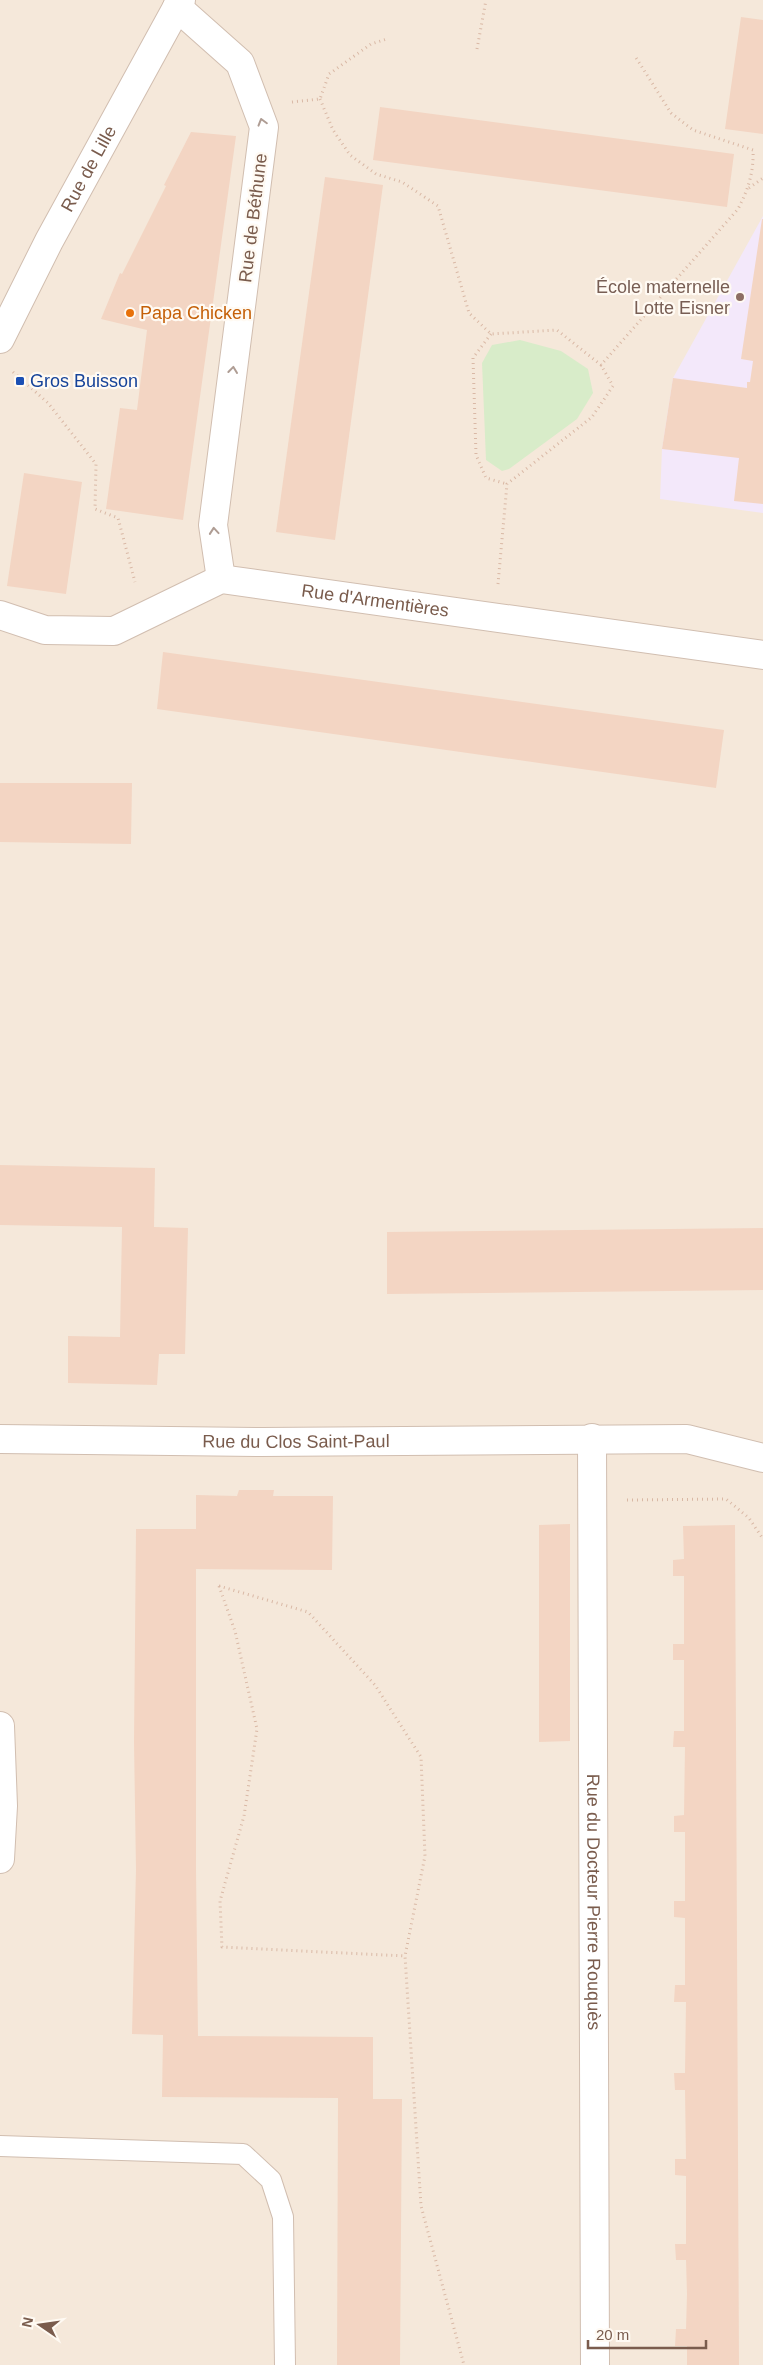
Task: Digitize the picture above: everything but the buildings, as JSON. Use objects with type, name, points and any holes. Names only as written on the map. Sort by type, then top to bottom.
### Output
[{"type":"street","name":"Rue de Béthune","points":[[179,4],[240,63],[264,127],[213,525],[221,579]]},
{"type":"street","name":"Rue de Lille","points":[[0,338],[49,241],[179,4]]},
{"type":"street","points":[[0,615],[45,630],[114,631],[221,579]]},
{"type":"street","name":"Rue d'Armentières","points":[[221,579],[763,655]]},
{"type":"street","name":"Rue du Clos Saint-Paul","points":[[0,1439],[262,1442],[592,1438],[687,1439],[763,1458]]},
{"type":"street","name":"Rue du Docteur Pierre Rouquès","points":[[592,1438],[595,2365]]},
{"type":"street","points":[[0,1726],[3,1806],[0,1859]]},
{"type":"lane","points":[[0,2146],[243,2154],[272,2180],[283,2217],[285,2365]]},
{"type":"path","points":[[477,49],[486,0]]},
{"type":"path","points":[[387,39],[371,44],[329,74],[320,99],[333,130],[350,155],[376,174],[402,182],[438,206],[470,314],[492,334],[557,330],[601,366],[613,386],[592,417],[506,484],[495,617]]},
{"type":"path","points":[[601,366],[738,209],[748,189],[754,163],[754,150],[693,130],[671,113],[635,56]]},
{"type":"path","points":[[254,100],[292,102],[320,99]]},
{"type":"path","points":[[748,189],[763,178]]},
{"type":"path","points":[[492,334],[473,358],[476,454],[486,478],[506,484]]},
{"type":"path","points":[[7,366],[48,403],[96,464],[95,509],[118,518],[145,616]]},
{"type":"path","points":[[592,1501],[726,1499],[749,1518],[763,1539]]},
{"type":"path","points":[[405,1956],[222,1947],[220,1901],[244,1816],[257,1729],[235,1631],[219,1586],[308,1612],[375,1685],[421,1757],[425,1856],[405,1956],[421,2206],[464,2365]]},
{"type":"shaded area","points":[[0,0],[763,0],[763,2365],[0,2365]]},
{"type":"shaded area","name":"École maternelle Lotte Eisner","points":[[763,216],[763,513],[660,499],[662,449],[673,378]]},
{"type":"green space","points":[[520,340],[561,351],[588,369],[593,393],[577,419],[509,469],[502,471],[486,460],[482,363],[492,345]]},
{"type":"place","name":"École maternelle Lotte Eisner","points":[[740,297]]},
{"type":"place","name":"Papa Chicken","points":[[130,313]]},
{"type":"place","name":"Gros Buisson","points":[[20,381]]}]
